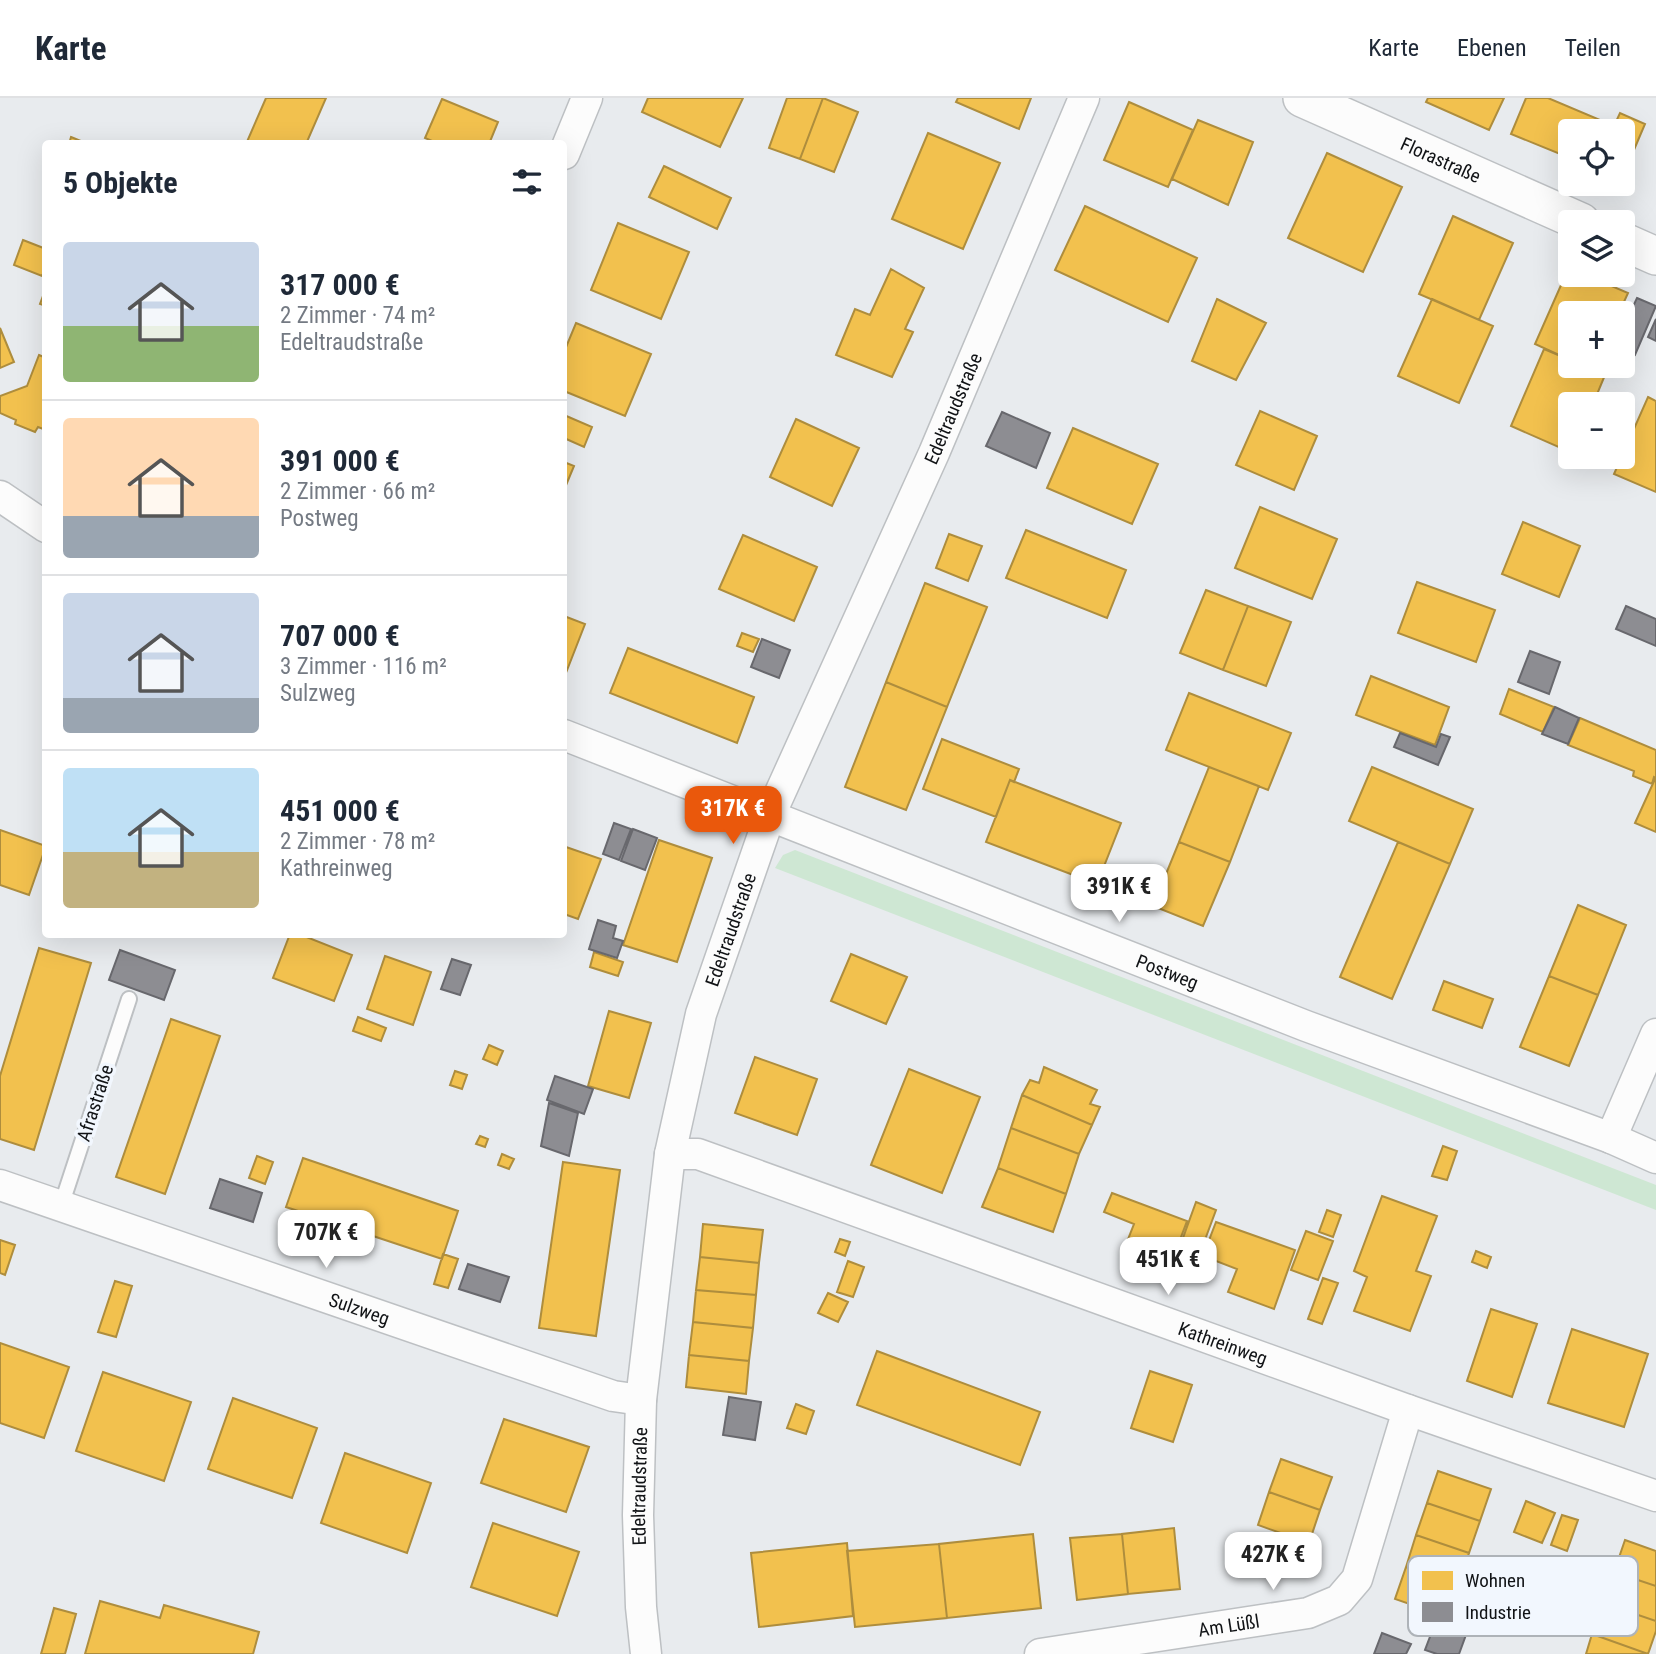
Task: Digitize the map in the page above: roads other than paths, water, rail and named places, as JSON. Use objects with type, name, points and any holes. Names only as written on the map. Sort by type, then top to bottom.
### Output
[{"type":"street","points":[[567,147],[587,98]]},
{"type":"street","name":"Edeltraudstraße","points":[[646,1654],[641,1607],[638,1515],[641,1400],[670,1154],[701,1014],[770,815],[934,453],[1084,98]]},
{"type":"street","name":"Florastraße","points":[[1302,98],[1558,212]]},
{"type":"street","points":[[1635,247],[1656,256]]},
{"type":"street","points":[[0,496],[42,524]]},
{"type":"street","name":"Postweg","points":[[567,735],[1306,1026],[1611,1138],[1656,1158]]},
{"type":"street","points":[[1611,1138],[1656,1034]]},
{"type":"street","name":"Kathreinweg","points":[[670,1154],[698,1154],[1408,1410],[1656,1496]]},
{"type":"street","name":"Sulzweg","points":[[0,1185],[601,1392],[641,1400]]},
{"type":"street","name":"Am Lüßl","points":[[1040,1654],[1308,1613],[1339,1600],[1357,1579],[1408,1410]]},
{"type":"lane","name":"Afrastraße","points":[[61,1206],[129,999]]}]
